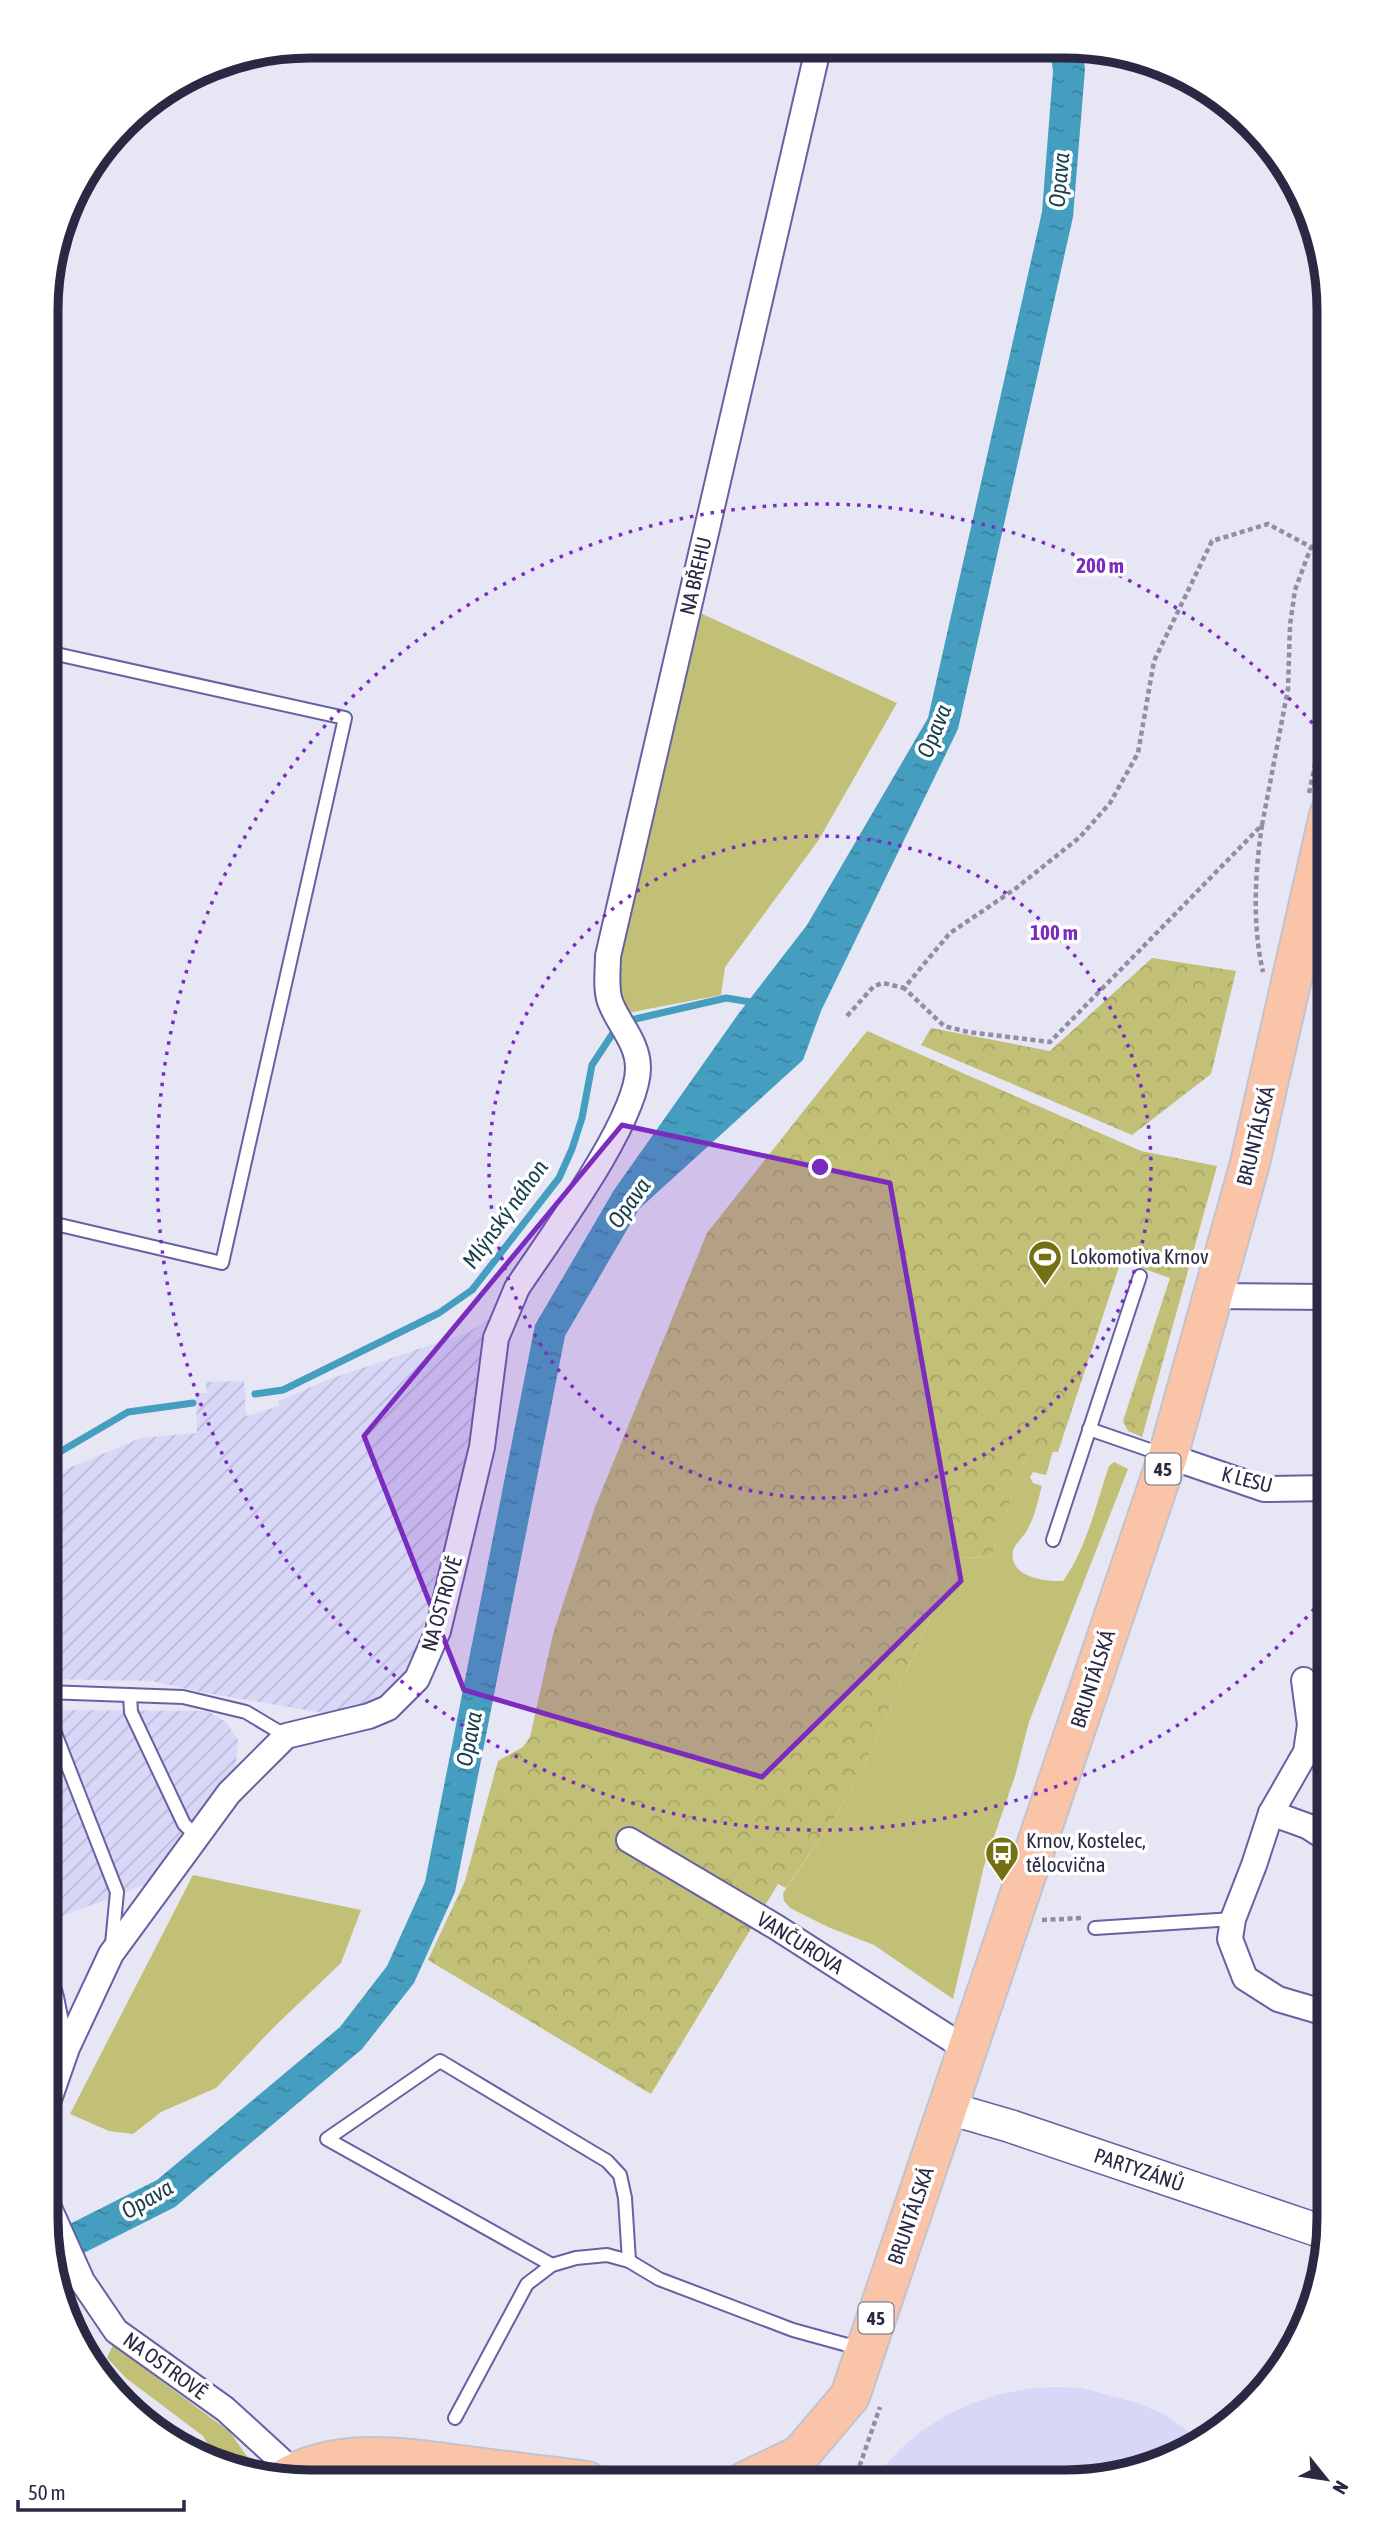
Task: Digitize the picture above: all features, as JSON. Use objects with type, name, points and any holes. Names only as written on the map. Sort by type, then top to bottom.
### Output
[{"type":"main road","name":"BRUNTÁLSKÁ","points":[[769,2470],[800,2455],[850,2396],[968,2050],[1168,1456],[1253,1150],[1317,852]]},
{"type":"main road","points":[[308,2470],[344,2459],[396,2457],[499,2470]]},
{"type":"street","name":"NA BŘEHU","points":[[632,1099],[638,1069],[636,1051],[610,1001],[608,956],[816,58]]},
{"type":"street","name":"NA OSTROVĚ","points":[[286,1735],[369,1716],[388,1708],[417,1679],[438,1631],[482,1447],[496,1338],[506,1311],[517,1288],[607,1151],[632,1099]]},
{"type":"street","points":[[1212,1296],[1317,1297]]},
{"type":"street","name":"K LESU","points":[[1168,1456],[1265,1489],[1317,1488]]},
{"type":"street","points":[[1304,1680],[1310,1725],[1306,1752],[1271,1813],[1233,1919],[1230,1938],[1245,1978],[1278,1999],[1317,2010]]},
{"type":"street","points":[[58,2074],[67,2048],[111,1954],[229,1793],[286,1735]]},
{"type":"street","points":[[1271,1813],[1317,1832]]},
{"type":"street","name":"VANČUROVA","points":[[629,1840],[776,1927],[968,2050]]},
{"type":"street","name":"PARTYZÁNŮ","points":[[948,2108],[1010,2126],[1317,2230]]},
{"type":"street","name":"NA OSTROVĚ","points":[[58,2227],[82,2280],[116,2331],[225,2409],[281,2468]]},
{"type":"lane","points":[[58,654],[345,718],[222,1263],[58,1225]]},
{"type":"lane","points":[[1053,1540],[1140,1276]]},
{"type":"lane","points":[[1089,1429],[1168,1456]]},
{"type":"lane","points":[[58,1692],[183,1697],[246,1712],[286,1735]]},
{"type":"lane","points":[[130,1695],[131,1712],[184,1824],[197,1837]]},
{"type":"lane","points":[[58,1741],[117,1892],[111,1954]]},
{"type":"lane","points":[[1095,1928],[1233,1919]]},
{"type":"lane","points":[[58,2002],[67,2048]]},
{"type":"lane","points":[[552,2265],[327,2139],[440,2061],[607,2161],[620,2175],[625,2198],[629,2261]]},
{"type":"lane","points":[[455,2418],[527,2284],[552,2265],[576,2258],[607,2255],[629,2261],[659,2279],[793,2330],[865,2350]]},
{"type":"path","points":[[904,988],[950,933],[1015,889],[1080,837],[1110,803],[1138,753],[1154,661],[1212,541],[1268,524],[1311,547],[1317,546]]},
{"type":"path","points":[[1268,982],[1262,971],[1256,925],[1256,868],[1288,689],[1290,625],[1295,590],[1311,547]]},
{"type":"path","points":[[847,1016],[874,986],[883,983],[904,988],[944,1026],[968,1032],[1050,1042],[1262,825]]},
{"type":"path","points":[[858,2470],[880,2407],[872,2405]]},
{"type":"highlighted area","points":[[622,1125],[890,1183],[961,1581],[762,1777],[464,1690],[364,1436]]},
{"type":"shaded area","points":[[490,1318],[467,1486],[412,1678],[370,1706],[341,1716],[152,1681],[58,1679],[58,1475],[141,1438],[197,1433],[196,1393],[206,1393],[206,1382],[244,1381],[246,1416],[279,1406],[279,1401],[327,1380],[469,1332]]},
{"type":"shaded area","points":[[58,1710],[208,1711],[226,1722],[238,1740],[235,1771],[158,1880],[58,1918]]},
{"type":"shaded area","points":[[1082,2388],[1137,2403],[1164,2414],[1194,2435],[1131,2462],[1082,2470],[882,2470],[920,2432],[945,2416],[970,2404],[1025,2389]]},
{"type":"green space","points":[[698,612],[897,703],[818,841],[725,967],[721,995],[622,1014],[614,961]]},
{"type":"green space","points":[[1152,958],[1236,971],[1211,1074],[1132,1135],[921,1045],[931,1028],[1050,1051]]},
{"type":"green space","points":[[867,1031],[1141,1151],[1217,1166],[1142,1437],[1128,1431],[1123,1421],[1170,1278],[1121,1261],[1058,1452],[1032,1451],[1026,1455],[991,1558],[958,1557],[860,1774],[836,1815],[786,1888],[778,1884],[651,2094],[428,1960],[465,1881],[498,1761],[523,1747],[530,1737],[553,1634],[595,1507],[707,1233]]},
{"type":"green space","points":[[1032,1451],[1053,1451],[1046,1475],[1033,1472],[1030,1477],[1033,1483],[1042,1486],[1030,1523],[1014,1548],[1013,1560],[1022,1572],[1038,1579],[1063,1581],[1085,1540],[1109,1466],[1114,1462],[1128,1469],[1029,1722],[1015,1776],[984,1866],[953,1999],[874,1945],[790,1908],[784,1901],[783,1893],[836,1815],[860,1774],[958,1557],[991,1558],[1026,1455]]},
{"type":"green space","points":[[193,1875],[361,1910],[341,1963],[273,2028],[216,2088],[161,2112],[133,2134],[109,2131],[70,2114]]},
{"type":"green space","points":[[113,2345],[230,2432],[250,2463],[211,2450],[203,2436],[126,2378],[107,2358]]},
{"type":"water","name":"Opava","points":[[1051,58],[1083,58],[1085,69],[1073,217],[958,729],[821,1011],[803,1060],[639,1209],[565,1336],[455,1892],[414,1983],[362,2049],[175,2207],[62,2264],[58,2230],[157,2180],[340,2027],[387,1966],[425,1882],[535,1325],[614,1190],[739,1013],[807,925],[928,718],[1042,212],[1053,71]]},
{"type":"waterway","name":"Mlýnský náhon","points":[[255,1394],[283,1390],[439,1313],[472,1290],[559,1178],[582,1118],[592,1065],[615,1030],[631,1020],[726,998],[757,1003]]},
{"type":"waterway","name":"Mlýnský náhon","points":[[58,1453],[128,1412],[193,1403]]},
{"type":"place","name":"Lokomotiva Krnov","points":[[1045,1287]]},
{"type":"place","name":"Krnov, Kostelec, tělocvična","points":[[1002,1883]]}]
